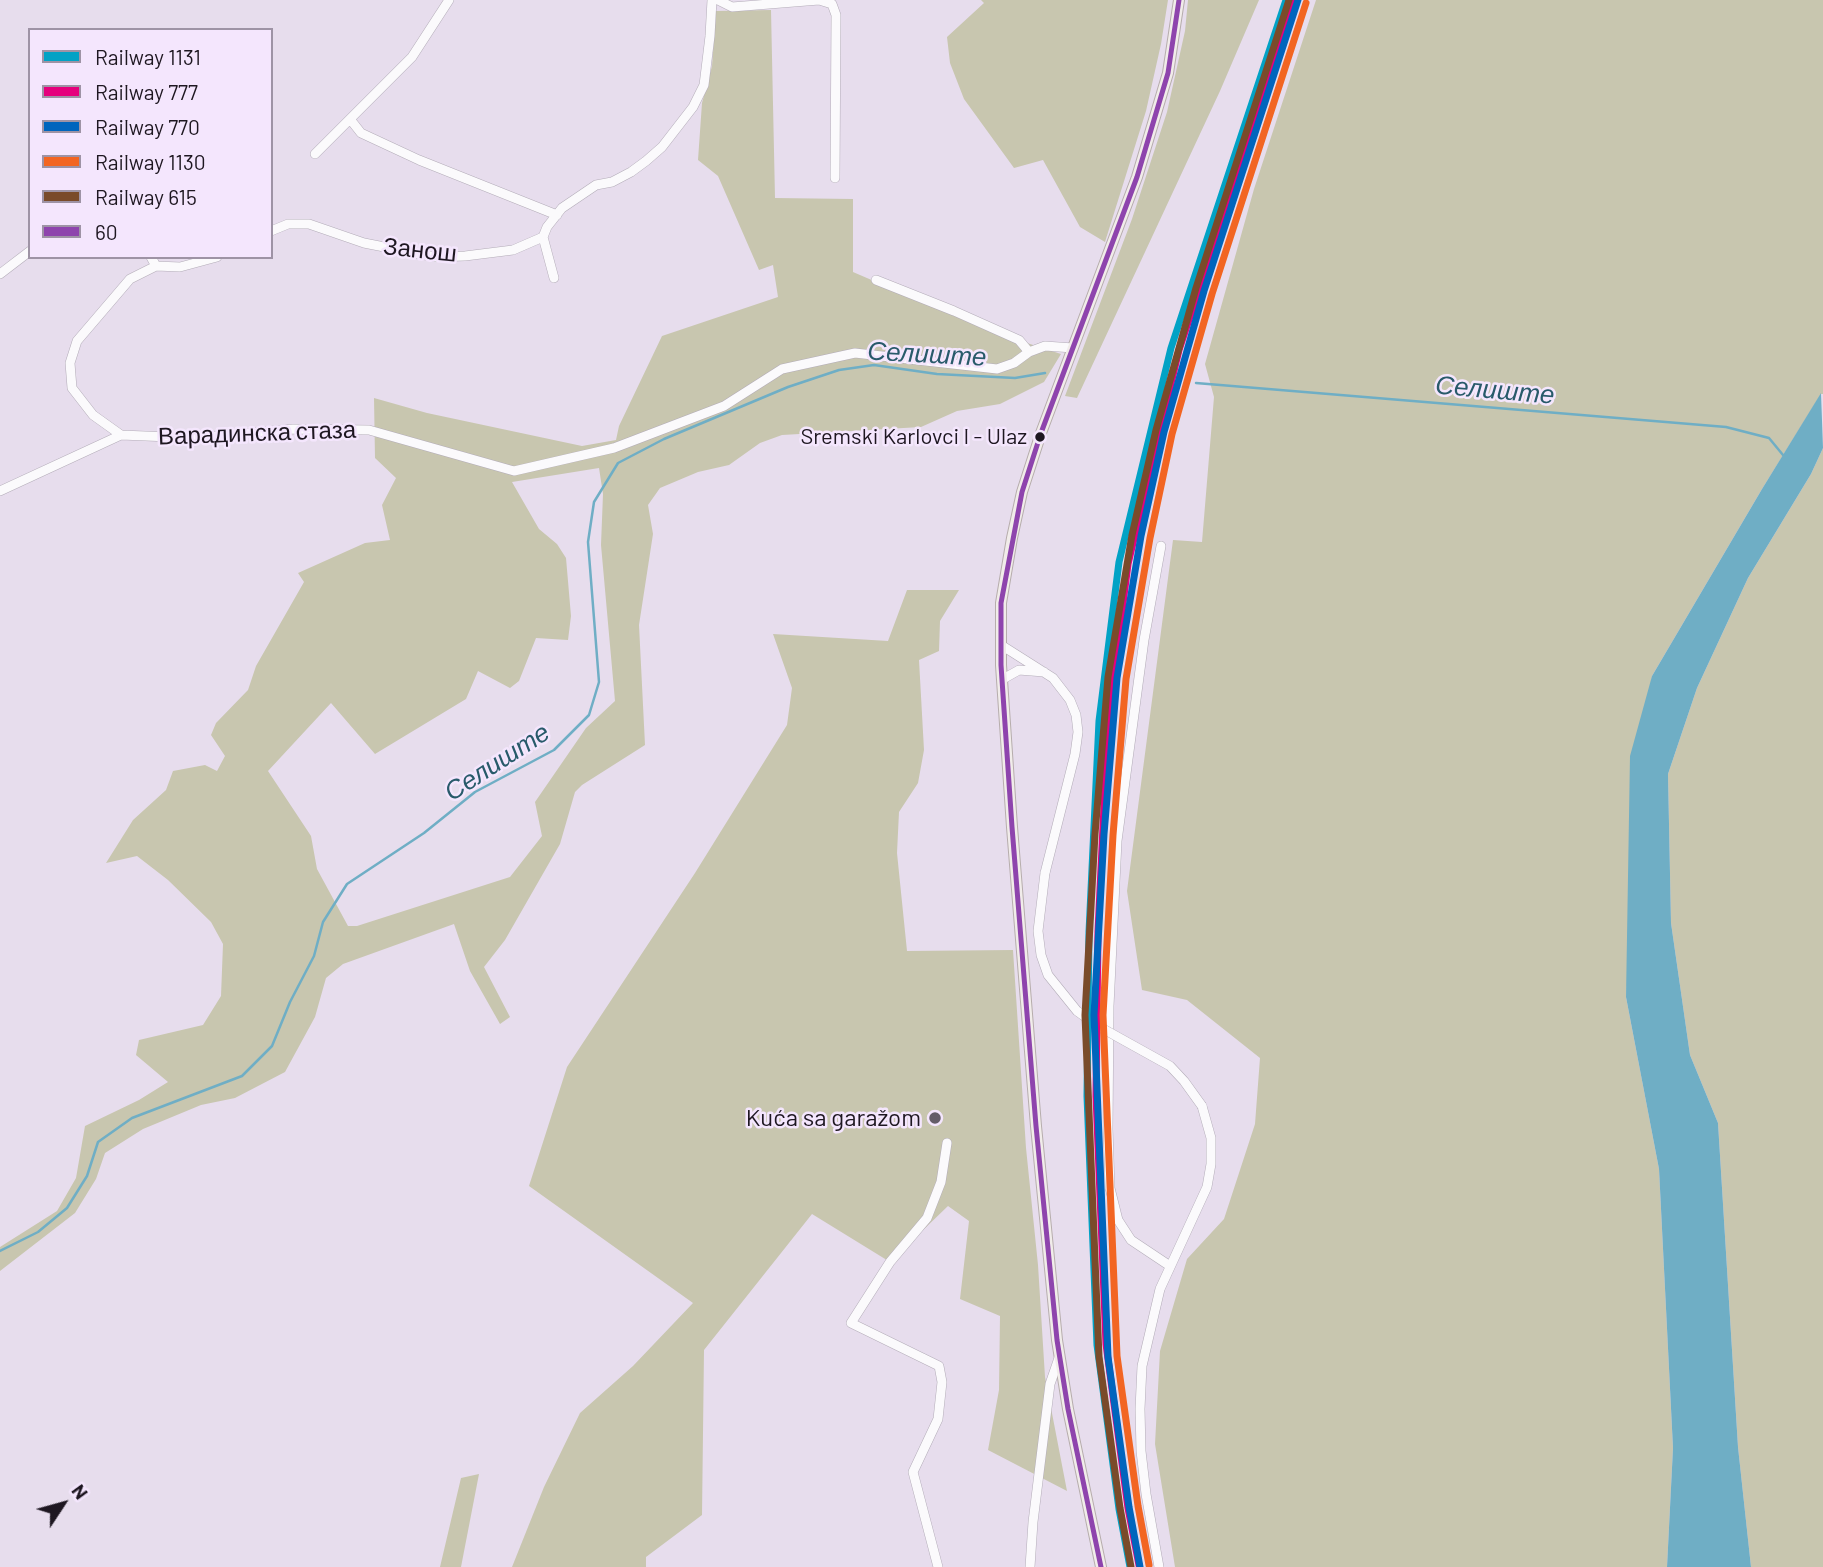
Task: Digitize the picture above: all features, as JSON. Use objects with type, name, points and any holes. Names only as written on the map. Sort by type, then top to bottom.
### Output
[{"type":"main road","points":[[1101,1567],[1059,1357],[1036,1126],[1003,679],[1001,603],[1012,538],[1037,444],[1124,216],[1159,106],[1172,55],[1179,0]]},
{"type":"street","points":[[315,154],[412,57],[449,0]]},
{"type":"street","points":[[554,278],[543,237],[547,227],[582,194],[596,185],[621,177],[646,161],[662,147],[692,107],[704,85],[710,45],[712,0]]},
{"type":"street","points":[[718,0],[732,7],[819,0],[833,2],[836,15],[835,178]]},
{"type":"street","points":[[350,119],[361,133],[419,160],[557,215]]},
{"type":"street","name":"Занош","points":[[273,230],[288,224],[309,224],[364,243],[435,257],[513,250],[543,237]]},
{"type":"street","points":[[0,274],[28,253]]},
{"type":"street","points":[[152,259],[156,266]]},
{"type":"street","points":[[0,491],[121,435],[93,415],[72,388],[70,363],[77,341],[130,279],[156,266],[180,267],[210,259]]},
{"type":"street","points":[[876,280],[1019,340],[1029,352],[1045,345],[1073,348]]},
{"type":"street","name":"Варадинска стаза","points":[[121,435],[194,438],[293,429],[369,430],[514,471],[614,449],[724,406],[782,369],[855,353],[998,369],[1014,363],[1029,352]]},
{"type":"street","points":[[1161,546],[1144,640],[1117,842],[1110,994],[1108,1129],[1110,1188],[1118,1220],[1132,1240],[1170,1266]]},
{"type":"street","points":[[1001,645],[1053,678],[1070,700],[1078,732],[1045,873],[1038,931],[1041,955],[1048,975],[1077,1011],[1098,1026],[1170,1066],[1202,1106],[1211,1138],[1211,1164],[1207,1187],[1155,1304],[1142,1366],[1140,1409],[1146,1494],[1159,1567]]},
{"type":"street","points":[[1003,679],[1019,670],[1045,673]]},
{"type":"street","points":[[938,1567],[913,1472],[938,1419],[942,1382],[939,1366],[851,1323],[890,1262],[927,1218],[941,1182],[947,1143]]},
{"type":"street","points":[[1030,1567],[1050,1384],[1059,1357]]},
{"type":"shaded area","points":[[981,0],[1168,0],[1146,111],[1105,242],[1080,227],[1043,160],[1014,168],[964,99],[950,63],[947,37],[984,3]]},
{"type":"shaded area","points":[[1188,0],[1259,0],[1220,91],[1077,398],[1065,396],[1132,219],[1167,112],[1185,31]]},
{"type":"shaded area","points":[[1316,0],[1823,0],[1823,394],[1762,489],[1652,676],[1626,997],[1659,1169],[1673,1448],[1667,1567],[1175,1567],[1155,1444],[1160,1351],[1187,1259],[1224,1219],[1255,1124],[1260,1058],[1187,1000],[1142,990],[1127,891],[1173,540],[1202,542],[1214,397],[1205,364],[1254,189]]},
{"type":"shaded area","points":[[771,10],[775,198],[853,199],[853,272],[990,331],[1061,354],[1044,382],[1000,404],[957,411],[921,427],[782,435],[760,443],[729,465],[698,472],[660,488],[648,505],[653,534],[639,625],[645,745],[575,792],[560,844],[505,940],[484,967],[510,1017],[500,1024],[470,971],[454,924],[343,964],[326,978],[315,1017],[285,1072],[235,1098],[201,1105],[143,1129],[105,1153],[96,1179],[75,1213],[0,1271],[0,1247],[57,1211],[76,1178],[85,1126],[139,1100],[168,1082],[136,1055],[139,1040],[203,1025],[221,996],[223,944],[211,922],[168,880],[137,856],[106,863],[133,820],[166,790],[173,771],[205,765],[217,771],[225,756],[211,735],[216,723],[248,690],[256,666],[304,582],[298,573],[365,543],[390,540],[382,505],[396,478],[375,458],[374,398],[427,413],[582,446],[616,440],[619,426],[662,336],[778,297],[773,265],[759,270],[718,176],[698,160],[702,103],[712,66],[716,11]],"holes":[[[599,468],[603,494],[601,545],[615,701],[586,728],[535,802],[542,836],[510,877],[357,926],[348,926],[317,869],[311,836],[268,771],[331,703],[375,754],[466,699],[478,671],[510,688],[519,681],[536,638],[568,640],[571,616],[566,558],[557,544],[539,529],[512,482]]]},
{"type":"shaded area","points":[[1823,448],[1823,1567],[1751,1567],[1738,1447],[1718,1123],[1690,1055],[1671,923],[1668,774],[1697,688],[1748,578],[1811,474]]},
{"type":"shaded area","points":[[907,590],[959,590],[940,621],[939,651],[919,660],[924,750],[918,783],[899,812],[897,853],[907,951],[1013,950],[1045,1377],[1067,1491],[988,1450],[999,1390],[1000,1316],[960,1299],[969,1221],[948,1206],[890,1262],[812,1214],[704,1350],[702,1515],[646,1557],[646,1567],[512,1567],[544,1487],[580,1413],[633,1366],[693,1303],[529,1186],[567,1067],[695,873],[787,725],[792,688],[773,634],[888,641]]},
{"type":"shaded area","points":[[479,1474],[461,1567],[440,1567],[461,1478]]},
{"type":"water","points":[[1821,393],[1823,448],[1811,474],[1748,578],[1697,688],[1668,774],[1671,923],[1690,1055],[1718,1123],[1738,1447],[1751,1567],[1667,1567],[1673,1448],[1659,1169],[1626,997],[1630,756],[1652,676]]},
{"type":"waterway","name":"Селиште","points":[[0,1251],[38,1232],[67,1208],[87,1176],[98,1142],[132,1118],[242,1076],[272,1046],[290,1002],[314,956],[323,922],[347,884],[424,833],[475,792],[554,750],[589,715],[599,682],[588,542],[594,502],[618,463],[664,439],[788,387],[839,370],[874,365],[937,374],[1015,378],[1045,373]]},
{"type":"waterway","name":"Селиште","points":[[1196,383],[1726,427],[1769,438],[1783,455]]},
{"type":"rail line","name":"1131","points":[[1130,1567],[1119,1509],[1097,1345],[1087,1096],[1089,932],[1099,721],[1119,562],[1171,348],[1286,0]]},
{"type":"rail line","name":"615","points":[[1131,1567],[1099,1357],[1085,1015],[1095,834],[1108,677],[1132,535],[1156,430],[1196,288],[1289,0]]},
{"type":"rail line","name":"770","points":[[1140,1567],[1108,1357],[1094,1015],[1104,834],[1117,678],[1141,536],[1164,432],[1204,291],[1298,0]]},
{"type":"rail line","name":"777","points":[[1139,1565],[1128,1508],[1106,1344],[1096,1096],[1098,932],[1108,722],[1128,564],[1179,350],[1294,3]]},
{"type":"rail line","name":"1130","points":[[1149,1565],[1117,1356],[1103,1015],[1113,835],[1126,679],[1150,538],[1172,434],[1212,294],[1306,3]]},
{"type":"transit line","name":"60","points":[[1101,1567],[1068,1409],[1057,1340],[1036,1126],[1012,827],[1001,665],[1001,603],[1022,492],[1041,433],[1137,177],[1168,73],[1179,0]]},
{"type":"place","name":"Sremski Karlovci I - Ulaz","points":[[1040,437]]},
{"type":"place","name":"Kuća sa garažom","points":[[935,1118]]}]
